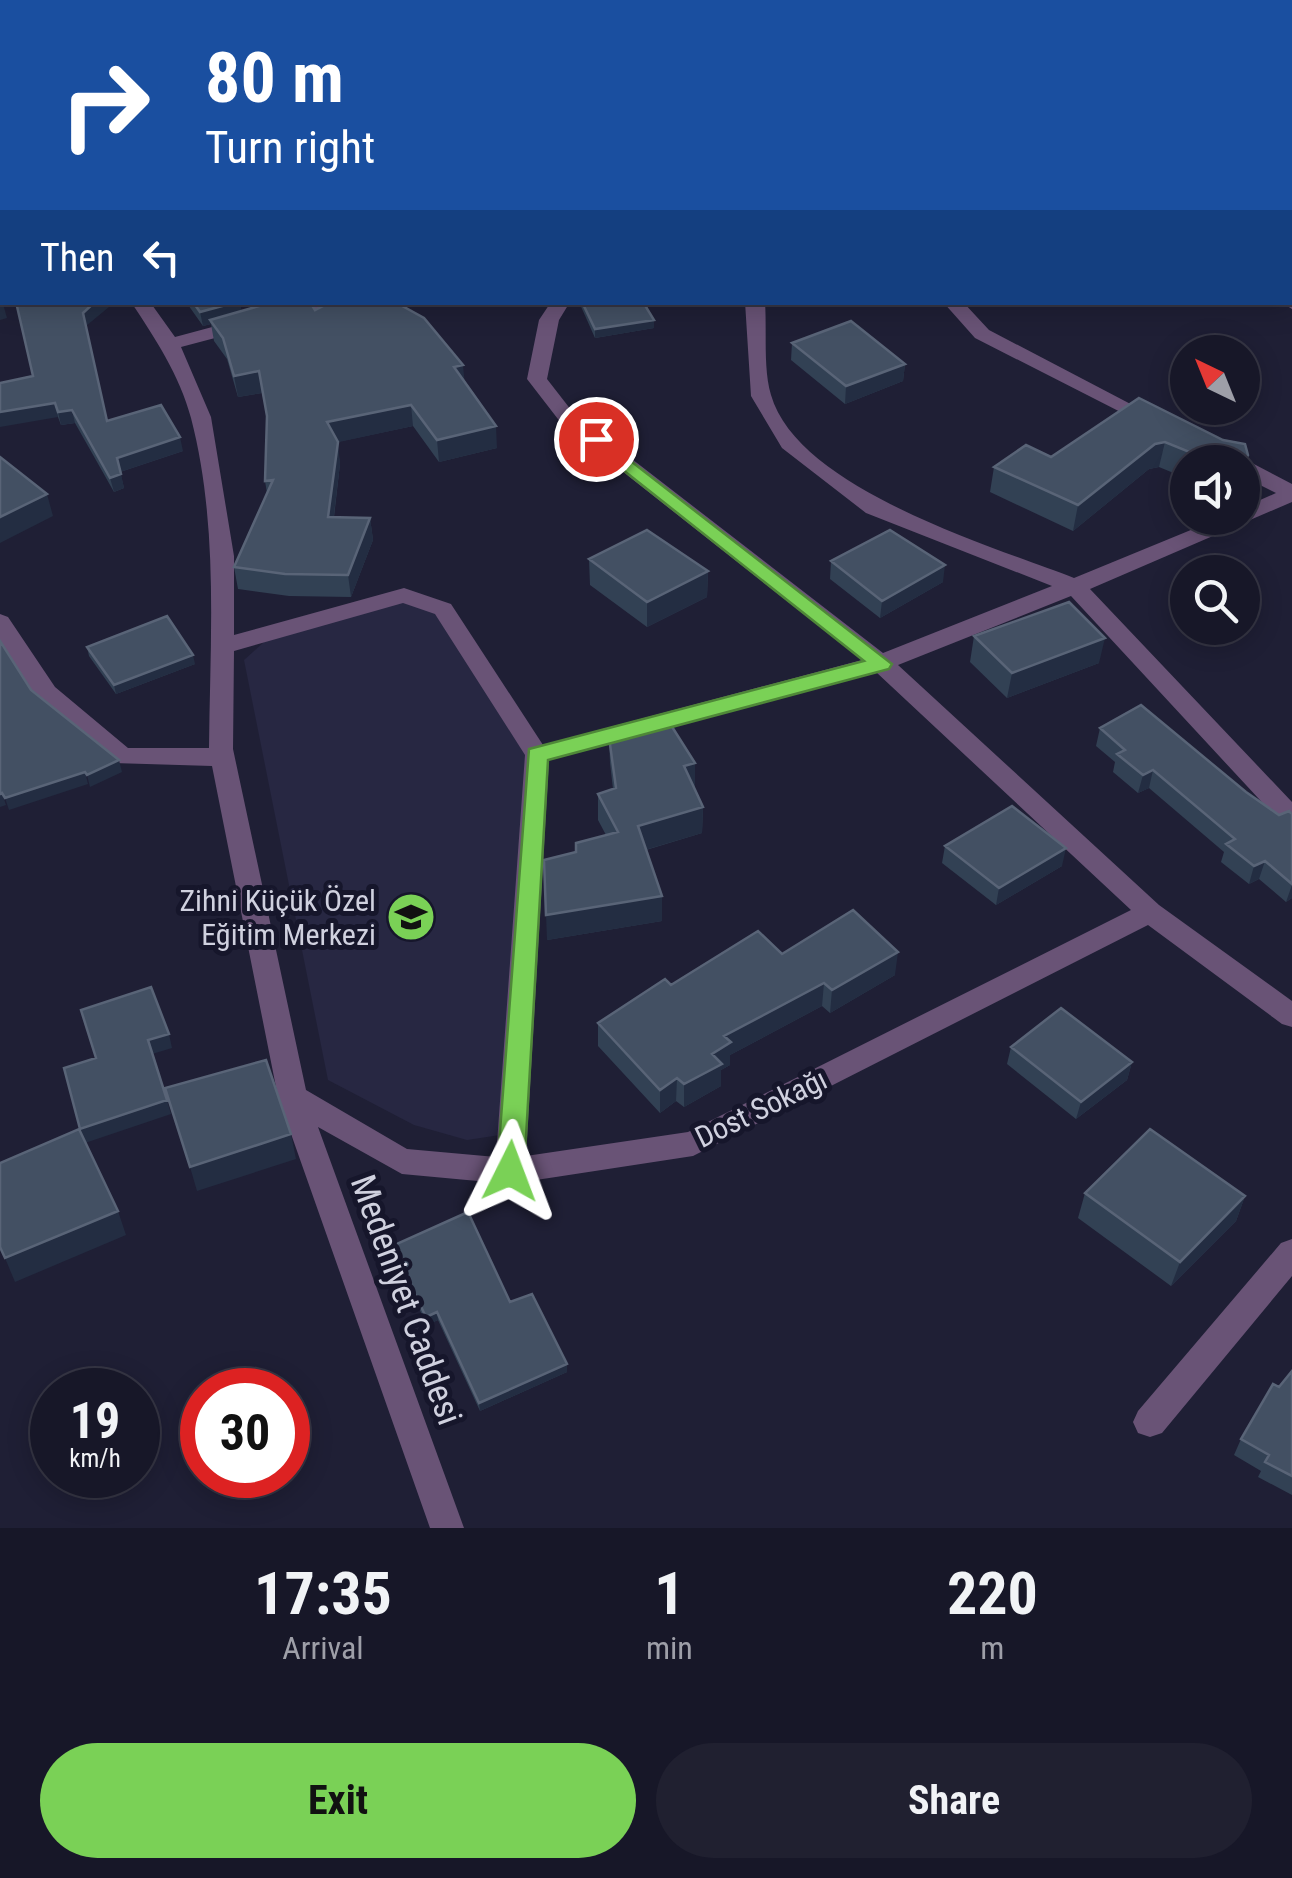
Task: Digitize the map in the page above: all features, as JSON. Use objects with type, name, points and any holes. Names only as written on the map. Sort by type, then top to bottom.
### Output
[{"type":"street","name":"Medeniyet Caddesi","points":[[142,305],[170,344],[201,417],[223,556],[223,757],[293,1097],[448,1528]]},
{"type":"street","points":[[170,344],[319,305]]},
{"type":"street","points":[[559,305],[549,320],[537,378],[568,419],[881,664],[1150,912],[1292,1016]]},
{"type":"street","points":[[755,305],[761,396],[790,444],[874,508],[1075,587],[1292,818]]},
{"type":"street","points":[[955,305],[982,334],[1167,428]]},
{"type":"street","points":[[1260,476],[1292,493]]},
{"type":"street","points":[[1260,507],[1292,493]]},
{"type":"street","points":[[537,755],[881,664],[936,638],[1075,587],[1196,535]]},
{"type":"street","points":[[222,646],[404,596],[443,609],[537,755],[510,1171]]},
{"type":"street","points":[[0,622],[46,693],[122,757],[223,757]]},
{"type":"street","name":"Dost Sokağı","points":[[293,1097],[402,1161],[510,1171],[693,1144],[1150,912]]},
{"type":"street","points":[[1150,1422],[1292,1252]]},
{"type":"shaded area","name":"Zihni Küçük Özel Eğitim Merkezi","points":[[404,595],[443,609],[537,755],[513,1133],[467,1140],[414,1125],[328,1080],[244,660],[274,633]]},
{"type":"building","points":[[17,305],[92,305],[83,313],[107,421],[161,405],[180,437],[117,458],[121,474],[110,478],[72,410],[58,412],[55,403],[0,412],[0,383],[33,376]]},
{"type":"building","points":[[195,305],[226,305],[200,312]]},
{"type":"building","points":[[262,305],[312,305],[315,310],[325,305],[400,305],[424,318],[463,365],[454,367],[496,426],[437,440],[411,405],[327,422],[338,442],[328,517],[370,518],[348,575],[285,574],[234,567],[273,480],[265,481],[267,416],[259,371],[234,376],[223,338],[210,320]]},
{"type":"building","points":[[583,305],[645,305],[654,320],[595,329]]},
{"type":"building","points":[[851,321],[905,364],[846,386],[792,343]]},
{"type":"building","points":[[1139,398],[1170,414],[1170,425],[1193,425],[1223,440],[1245,445],[1155,444],[1078,505],[994,467],[1026,445],[1051,457]]},
{"type":"building","points":[[0,457],[47,494],[0,517]]},
{"type":"building","points":[[647,530],[708,571],[647,602],[589,559]]},
{"type":"building","points":[[890,530],[945,565],[882,601],[831,561]]},
{"type":"building","points":[[1069,602],[1105,638],[1012,673],[974,636]]},
{"type":"building","points":[[167,616],[193,655],[114,685],[87,647]]},
{"type":"building","points":[[0,641],[31,690],[119,760],[87,775],[85,772],[5,798],[0,794]]},
{"type":"building","points":[[1141,705],[1246,792],[1279,815],[1289,811],[1292,814],[1292,884],[1265,861],[1254,866],[1226,844],[1235,839],[1153,770],[1143,775],[1117,754],[1125,750],[1100,728]]},
{"type":"building","points":[[669,722],[695,763],[684,766],[703,807],[638,826],[662,896],[546,915],[544,860],[576,852],[576,843],[618,832],[598,794],[616,788],[609,737]]},
{"type":"building","points":[[1012,806],[1066,848],[999,888],[945,846]]},
{"type":"building","points":[[853,910],[898,952],[832,990],[824,983],[724,1036],[731,1042],[712,1054],[722,1064],[684,1084],[677,1078],[660,1090],[598,1023],[665,979],[671,985],[758,931],[782,954]]},
{"type":"building","points":[[151,987],[169,1034],[148,1040],[167,1100],[80,1129],[64,1068],[96,1058],[81,1010]]},
{"type":"building","points":[[1061,1008],[1132,1062],[1081,1102],[1011,1047]]},
{"type":"building","points":[[266,1060],[291,1134],[190,1167],[165,1088]]},
{"type":"building","points":[[79,1129],[118,1211],[5,1258],[0,1247],[0,1163]]},
{"type":"building","points":[[1150,1129],[1245,1196],[1180,1262],[1085,1193]]},
{"type":"building","points":[[468,1212],[510,1302],[532,1294],[567,1364],[479,1403],[437,1312],[426,1317],[392,1246]]},
{"type":"building","points":[[1292,1371],[1292,1476],[1265,1462],[1269,1455],[1241,1439],[1273,1384],[1279,1387]]},
{"type":"place","name":"Zihni Küçük Özel Eğitim Merkezi","points":[[411,917]]},
{"type":"route","points":[[510,1171],[537,755],[881,664],[596,439]]}]
